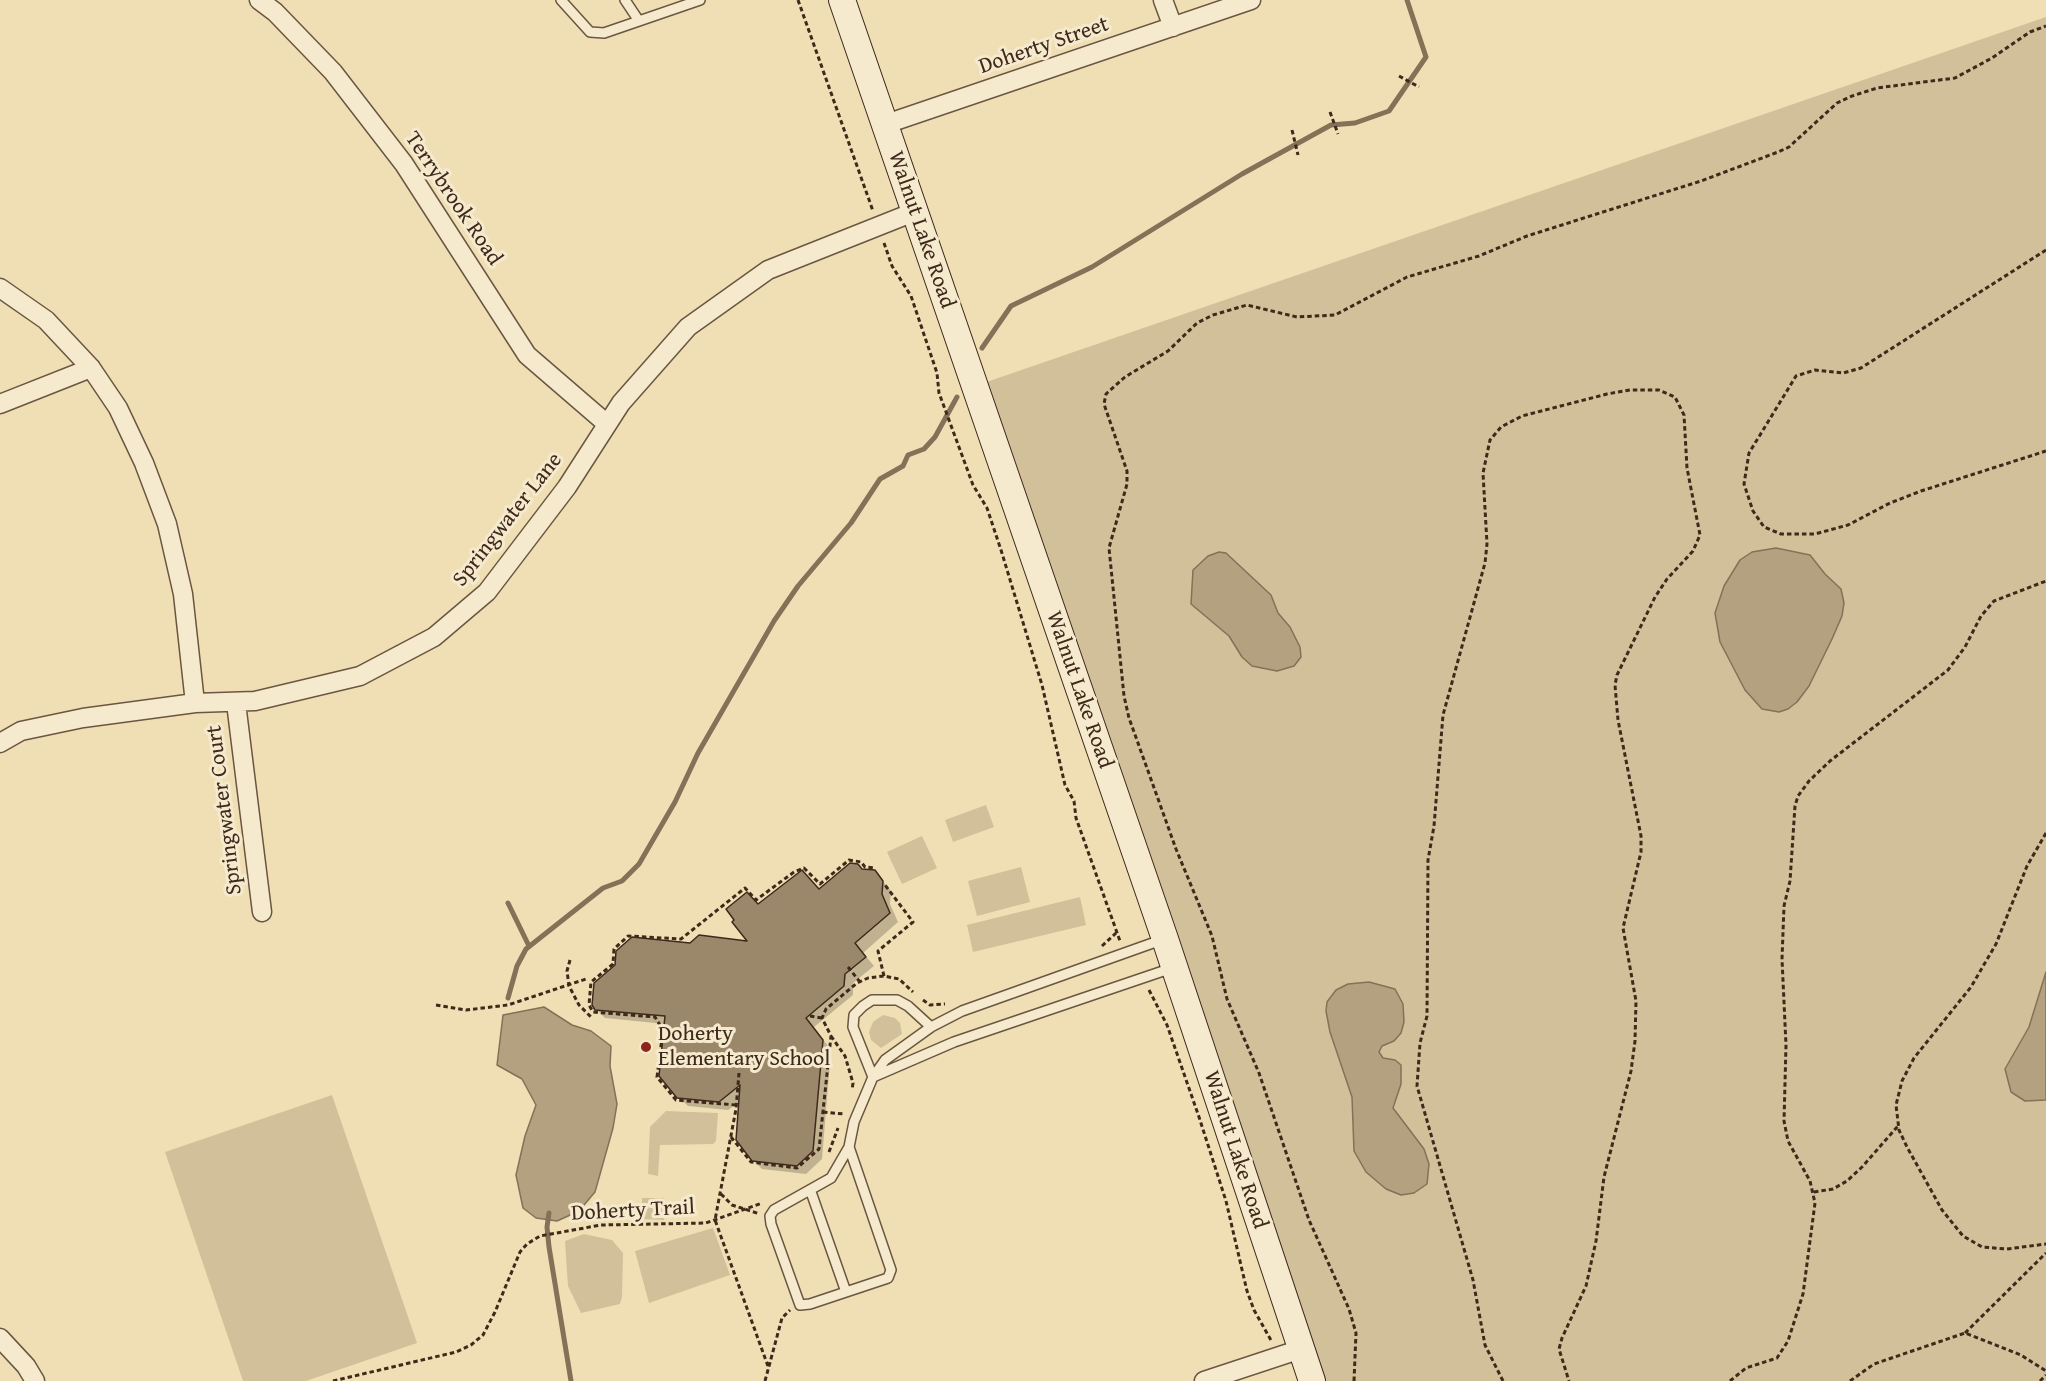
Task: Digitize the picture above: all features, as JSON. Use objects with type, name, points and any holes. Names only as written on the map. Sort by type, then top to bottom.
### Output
[{"type":"street","name":"Terrybrook Road","points":[[259,0],[275,12],[333,72],[404,164],[526,355],[608,424]]},
{"type":"street","name":"Walnut Lake Road","points":[[842,0],[1175,968],[1289,1352],[1312,1381]]},
{"type":"street","points":[[1163,0],[1173,27]]},
{"type":"street","name":"Doherty Street","points":[[886,124],[1251,0]]},
{"type":"street","name":"Springwater Lane","points":[[0,743],[21,731],[83,718],[195,703],[255,702],[360,676],[434,637],[488,592],[567,487],[621,403],[688,327],[768,270],[878,225],[914,213]]},
{"type":"street","points":[[0,288],[46,320],[91,368],[118,408],[144,463],[167,524],[183,594],[195,703]]},
{"type":"street","points":[[0,404],[91,368]]},
{"type":"street","name":"Springwater Court","points":[[236,703],[261,912]]},
{"type":"street","points":[[0,1338],[26,1366],[35,1381]]},
{"type":"street","points":[[1204,1381],[1289,1352]]},
{"type":"lane","points":[[561,0],[590,32],[603,33],[688,2],[700,0]]},
{"type":"lane","points":[[625,0],[639,21]]},
{"type":"lane","points":[[849,1147],[891,1270],[888,1278],[810,1305],[800,1305],[796,1302],[770,1218],[774,1210],[811,1192],[831,1178],[849,1147],[854,1122],[873,1077],[885,1060],[931,1027],[962,1011],[1165,939]]},
{"type":"lane","points":[[873,1077],[954,1042],[1175,968]]},
{"type":"lane","points":[[873,1077],[853,1027],[854,1015],[863,1006],[872,1000],[897,1000],[908,1006],[931,1027]]},
{"type":"lane","points":[[811,1192],[846,1292]]},
{"type":"path","points":[[798,0],[892,266],[911,296],[937,373],[939,393],[956,440],[973,485],[987,508],[1042,685],[1065,785],[1074,801],[1076,818],[1112,926],[1127,953]]},
{"type":"path","points":[[1354,1381],[1356,1334],[1349,1309],[1309,1220],[1259,1072],[1227,999],[1212,936],[1188,879],[1129,718],[1124,696],[1109,548],[1127,484],[1127,471],[1104,404],[1106,394],[1125,377],[1159,357],[1197,323],[1213,315],[1247,305],[1297,317],[1335,315],[1407,277],[1479,256],[1527,236],[1701,181],[1778,152],[1789,147],[1838,104],[1852,96],[1877,88],[1955,78],[1992,58],[2030,32],[2046,26]]},
{"type":"path","points":[[1400,76],[1419,87]]},
{"type":"path","points":[[1330,112],[1338,134]]},
{"type":"path","points":[[1292,130],[1298,155]]},
{"type":"path","points":[[2046,250],[1861,368],[1843,373],[1815,370],[1796,376],[1749,453],[1744,484],[1753,511],[1764,527],[1781,534],[1815,534],[1848,525],[1890,503],[1921,491],[2046,451]]},
{"type":"path","points":[[1503,1381],[1485,1346],[1473,1280],[1417,1086],[1420,1043],[1427,1016],[1428,860],[1434,826],[1443,715],[1485,563],[1487,544],[1483,473],[1490,440],[1501,427],[1522,416],[1607,394],[1630,390],[1659,390],[1675,397],[1684,416],[1687,468],[1700,535],[1693,551],[1667,579],[1655,597],[1617,675],[1615,685],[1618,720],[1641,836],[1641,852],[1623,928],[1636,1000],[1635,1041],[1631,1071],[1604,1178],[1596,1241],[1586,1286],[1567,1323],[1559,1349],[1569,1381]]},
{"type":"path","points":[[1730,1381],[1746,1368],[1777,1358],[1788,1341],[1803,1294],[1815,1203],[1814,1192],[1788,1141],[1784,1121],[1786,1046],[1782,959],[1784,906],[1790,881],[1795,806],[1798,796],[1809,781],[1830,761],[1948,670],[1965,647],[1981,616],[1994,601],[2046,580]]},
{"type":"path","points":[[2046,833],[2027,866],[1996,944],[1971,987],[1914,1058],[1896,1094],[1898,1126],[1942,1210],[1963,1236],[1982,1247],[2007,1249],[2046,1244]]},
{"type":"path","points":[[736,1105],[676,1100],[657,1077],[663,1030],[656,1017],[593,1012],[589,1005],[591,982],[613,964],[614,949],[628,936],[681,939],[745,888],[756,900],[794,872],[804,868],[820,884],[849,861],[855,860],[865,867],[875,868]]},
{"type":"path","points":[[884,976],[878,951],[913,922],[885,885]]},
{"type":"path","points":[[570,960],[567,971],[572,996],[591,1017]]},
{"type":"path","points":[[848,967],[860,982]]},
{"type":"path","points":[[1141,978],[1167,1025],[1226,1202],[1247,1291],[1254,1310],[1271,1337],[1289,1352]]},
{"type":"path","points":[[436,1005],[466,1010],[508,1005],[586,979]]},
{"type":"path","points":[[810,1016],[822,1018]]},
{"type":"path","points":[[831,1036],[845,1056],[853,1083],[851,1095]]},
{"type":"path","points":[[739,1073],[736,1105],[716,1220],[769,1369]]},
{"type":"path","points":[[829,1154],[847,1104]]},
{"type":"path","points":[[823,1112],[844,1114]]},
{"type":"path","points":[[1814,1192],[1833,1189],[1847,1181],[1898,1126]]},
{"type":"path","points":[[721,1193],[732,1205],[770,1218]]},
{"type":"path","name":"Doherty Trail","points":[[333,1381],[456,1352],[471,1345],[483,1335],[520,1252],[526,1244],[540,1236],[602,1225],[687,1225],[716,1220],[770,1200]]},
{"type":"path","points":[[1850,1381],[1874,1364],[1965,1333],[2046,1253]]},
{"type":"path","points":[[765,1381],[782,1318],[796,1302]]},
{"type":"path","points":[[1965,1333],[2021,1355],[2046,1373],[2040,1381]]},
{"type":"shaded area","points":[[2046,17],[2046,1381],[1317,1381],[975,386]]},
{"type":"shaded area","points":[[1776,548],[1810,555],[1841,589],[1844,603],[1842,616],[1809,686],[1797,702],[1779,712],[1762,709],[1745,690],[1720,642],[1715,613],[1724,586],[1740,560],[1752,552]]},
{"type":"shaded area","points":[[1219,552],[1226,553],[1271,595],[1278,613],[1290,627],[1300,647],[1301,657],[1294,666],[1277,671],[1252,666],[1242,657],[1229,636],[1191,604],[1193,570],[1208,556]]},
{"type":"shaded area","points":[[986,805],[994,827],[953,842],[945,820]]},
{"type":"shaded area","points":[[922,836],[937,868],[902,884],[887,852]]},
{"type":"shaded area","points":[[1021,867],[1030,902],[977,916],[968,881]]},
{"type":"shaded area","points":[[1080,897],[1086,925],[973,952],[967,925]]},
{"type":"shaded area","points":[[2046,972],[2046,1100],[2025,1101],[2011,1092],[2005,1069],[2029,1027]]},
{"type":"shaded area","points":[[1369,982],[1395,989],[1403,1004],[1404,1022],[1401,1033],[1394,1041],[1382,1046],[1379,1052],[1383,1058],[1395,1060],[1401,1065],[1401,1084],[1393,1108],[1424,1149],[1429,1164],[1427,1184],[1414,1193],[1401,1195],[1386,1189],[1366,1172],[1354,1151],[1352,1097],[1330,1032],[1326,1011],[1327,1002],[1336,990],[1348,984]]},
{"type":"shaded area","points":[[544,1007],[572,1025],[591,1031],[611,1046],[610,1066],[617,1104],[613,1128],[595,1192],[579,1211],[557,1221],[536,1218],[523,1208],[516,1175],[525,1136],[536,1105],[522,1079],[497,1065],[503,1015]]},
{"type":"shaded area","points":[[883,1015],[895,1018],[900,1023],[902,1034],[881,1048],[871,1040],[869,1032],[873,1022]]},
{"type":"shaded area","points":[[332,1095],[417,1343],[306,1381],[243,1381],[165,1152]]},
{"type":"shaded area","points":[[666,1111],[718,1113],[716,1141],[713,1144],[660,1145],[658,1176],[648,1174],[650,1127]]},
{"type":"shaded area","points":[[642,1198],[664,1198],[664,1220],[642,1219]]},
{"type":"shaded area","points":[[713,1228],[730,1275],[649,1303],[635,1251]]},
{"type":"shaded area","points":[[584,1234],[612,1240],[623,1253],[622,1297],[620,1304],[581,1313],[568,1286],[565,1241]]},
{"type":"building","points":[[850,863],[858,864],[862,869],[875,870],[883,881],[882,894],[890,913],[855,943],[866,957],[845,974],[844,986],[806,1018],[823,1040],[813,1151],[797,1166],[752,1161],[736,1140],[740,1085],[719,1102],[677,1098],[659,1076],[665,1016],[595,1010],[592,1005],[594,983],[615,965],[616,951],[632,937],[690,943],[699,935],[747,941],[732,922],[734,920],[726,909],[747,892],[758,904],[802,870],[819,889]]},
{"type":"waterway","points":[[982,348],[1011,306],[1092,267],[1242,174],[1331,125],[1355,123],[1389,111],[1426,57],[1407,0]]},
{"type":"waterway","points":[[508,998],[517,966],[526,949],[603,888],[622,881],[639,864],[675,802],[698,753],[774,621],[798,586],[851,523],[880,479],[903,466],[908,455],[924,449],[935,437],[957,397]]},
{"type":"waterway","points":[[508,903],[529,946]]},
{"type":"waterway","points":[[549,1213],[547,1227],[549,1247],[571,1381]]},
{"type":"place","name":"Doherty Elementary School","points":[[646,1047]]}]
